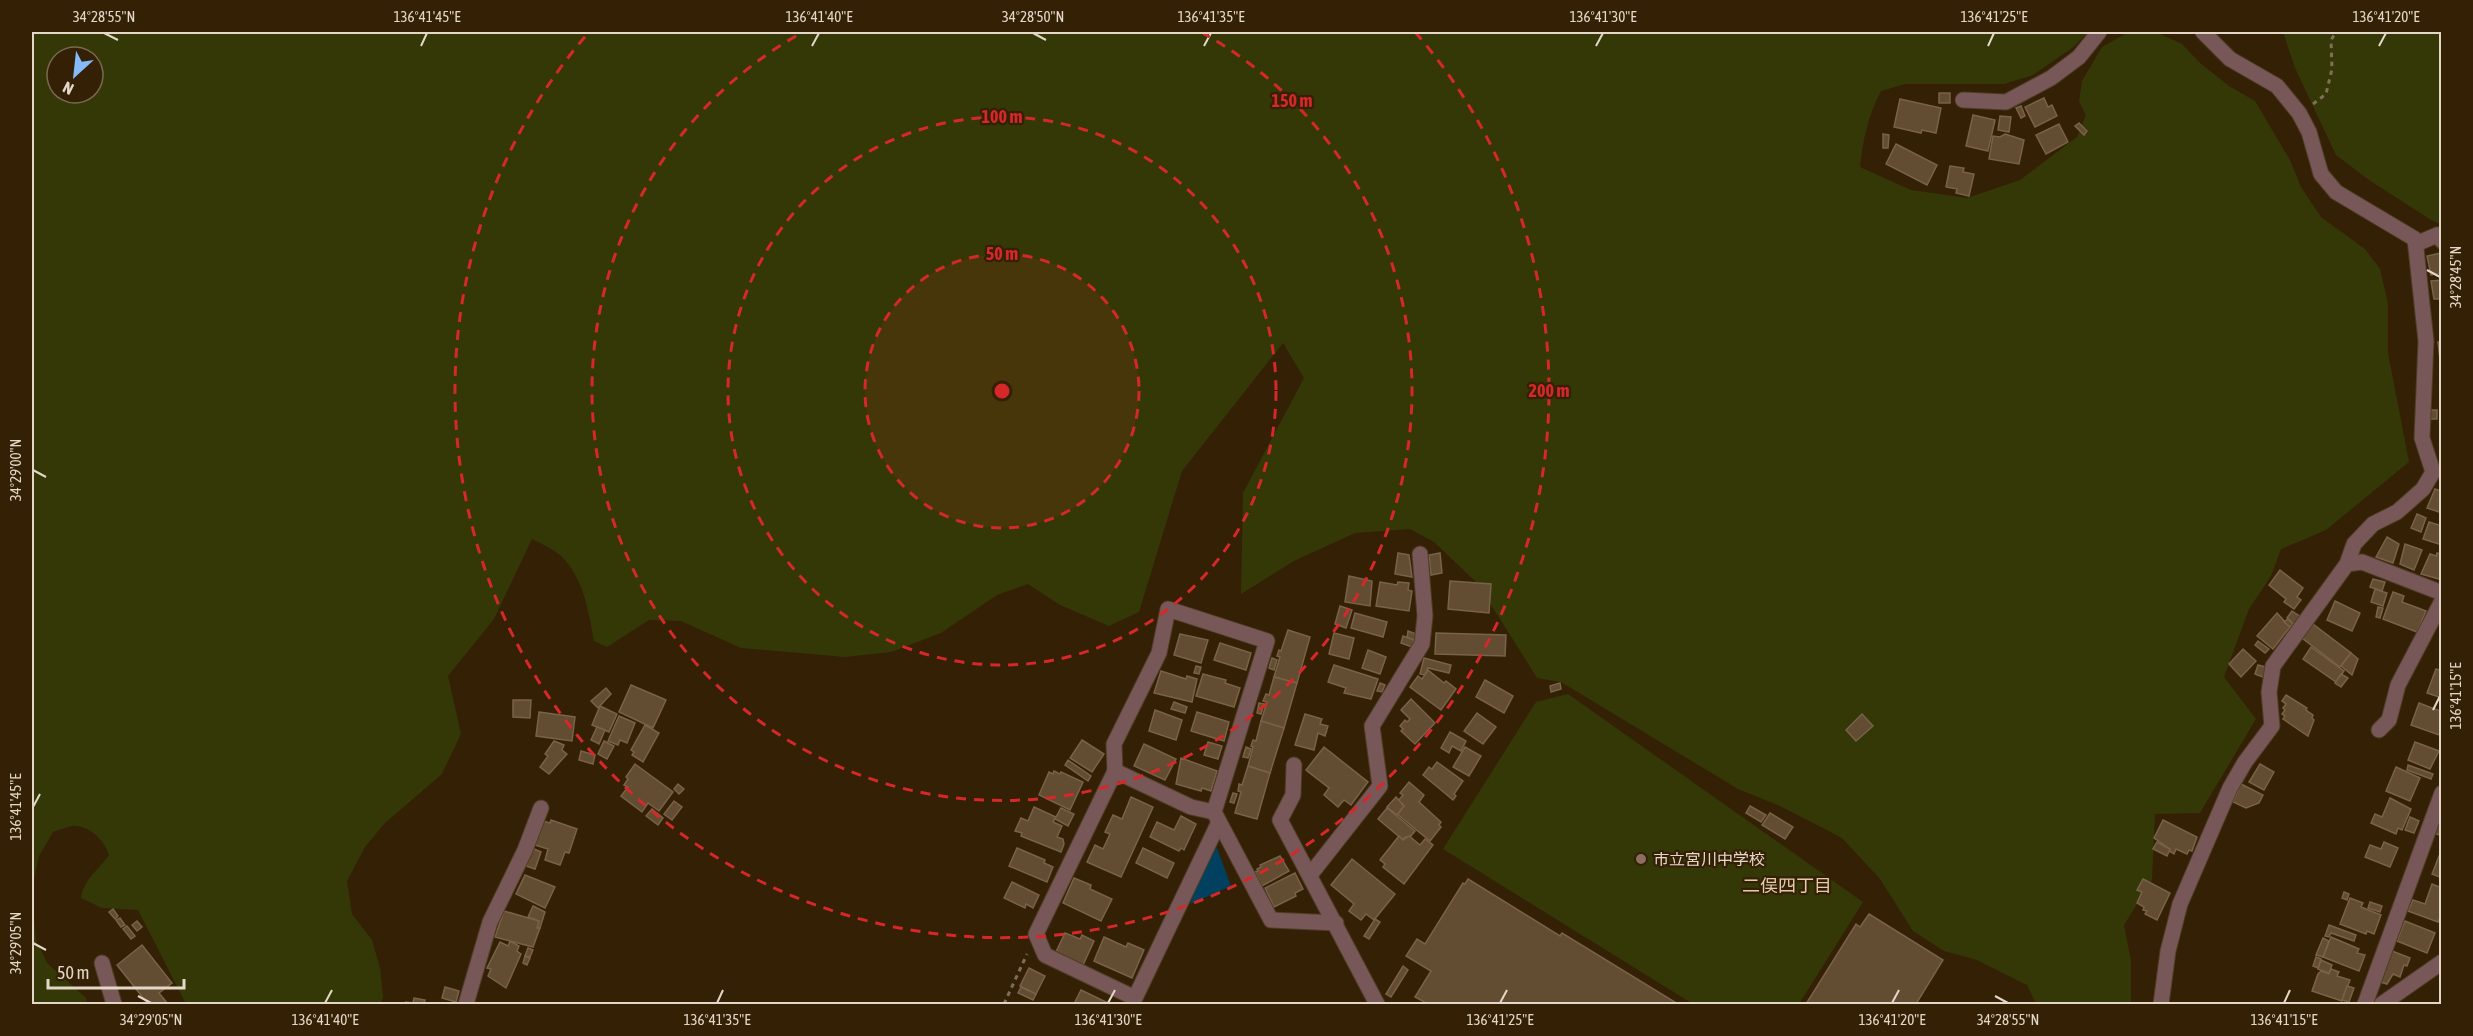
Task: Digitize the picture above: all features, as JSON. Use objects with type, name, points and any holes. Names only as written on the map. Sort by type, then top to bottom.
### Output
[{"type":"street","points":[[1963,100],[2006,102],[2051,78],[2079,57],[2099,32]]},
{"type":"street","points":[[2161,1005],[2166,959],[2180,904],[2230,788],[2245,762],[2272,726],[2269,692],[2273,666],[2347,564],[2354,544],[2373,524],[2397,512],[2423,489],[2433,472],[2422,438],[2426,341],[2415,239],[2336,192],[2321,174],[2309,132],[2299,113],[2277,86],[2230,59],[2203,32]]},
{"type":"street","points":[[2416,244],[2438,235],[2442,241]]},
{"type":"street","points":[[1310,875],[1380,786],[1372,726],[1422,644],[1425,616],[1420,554]]},
{"type":"street","points":[[2347,564],[2362,562],[2442,593]]},
{"type":"street","points":[[2379,730],[2389,720],[2398,685],[2442,601]]},
{"type":"street","points":[[1168,609],[1267,640],[1216,817],[1135,998],[1044,956],[1036,934],[1115,771],[1114,744],[1159,653],[1168,609]]},
{"type":"street","points":[[1294,765],[1293,795],[1280,820],[1377,1005]]},
{"type":"street","points":[[1115,771],[1216,817],[1271,920],[1336,923]]},
{"type":"street","points":[[2365,1005],[2442,793]]},
{"type":"street","points":[[466,1005],[490,922],[525,850],[541,808]]},
{"type":"street","points":[[2382,1005],[2442,962]]},
{"type":"street","points":[[102,963],[114,1005]]},
{"type":"path","points":[[2299,113],[2326,94],[2332,69],[2331,40],[2336,32]]},
{"type":"path","points":[[1004,1005],[1036,934]]},
{"type":"green space","points":[[32,32],[2089,32],[2072,48],[2033,75],[2004,84],[1905,84],[1881,91],[1867,128],[1860,167],[1911,190],[1967,198],[2020,180],[2077,137],[2086,115],[2079,102],[2082,81],[2102,47],[2127,33],[2156,32],[2182,44],[2200,63],[2229,86],[2255,101],[2290,160],[2301,187],[2321,217],[2365,249],[2380,269],[2388,304],[2388,353],[2409,462],[2326,530],[2281,549],[2271,576],[2249,609],[2224,677],[2256,719],[2200,813],[2155,814],[2152,880],[2124,925],[2131,961],[2131,1004],[2036,1004],[2027,985],[1977,960],[1944,951],[1913,931],[1880,879],[1842,838],[1780,806],[1738,789],[1561,682],[1537,678],[1478,584],[1434,542],[1410,529],[1355,533],[1294,561],[1241,594],[1243,493],[1304,378],[1283,343],[1182,471],[1139,612],[1109,626],[1060,605],[1028,584],[997,595],[941,633],[891,652],[845,657],[741,648],[681,621],[649,620],[607,647],[594,641],[585,598],[571,568],[557,553],[532,539],[494,619],[448,676],[461,734],[442,774],[384,824],[365,847],[347,881],[352,914],[372,940],[380,968],[383,997],[381,1004],[186,1004],[138,910],[102,908],[81,898],[85,885],[109,855],[100,839],[84,828],[72,826],[53,832],[39,856],[32,890]]},
{"type":"green space","points":[[2283,32],[2441,32],[2441,224],[2431,220],[2369,180],[2336,155],[2295,68]]},
{"type":"green space","points":[[1568,694],[1863,902],[1799,1004],[1693,1004],[1443,849],[1536,702]]},
{"type":"green space","points":[[32,890],[36,940],[47,963],[86,998],[87,1004],[32,1004]]},
{"type":"water","points":[[1217,848],[1231,886],[1190,904],[1210,851]]},
{"type":"building","points":[[1939,93],[1950,93],[1950,103],[1939,103]]},
{"type":"building","points":[[2044,98],[2048,107],[2052,105],[2057,116],[2035,127],[2025,107]]},
{"type":"building","points":[[1900,99],[1941,108],[1936,133],[1922,130],[1921,133],[1894,127]]},
{"type":"building","points":[[2021,106],[2025,116],[2021,118],[2016,108]]},
{"type":"building","points":[[1973,115],[1995,120],[1988,151],[1966,146]]},
{"type":"building","points":[[2000,116],[2011,117],[2009,132],[1998,130]]},
{"type":"building","points":[[2079,123],[2087,131],[2084,135],[2075,126]]},
{"type":"building","points":[[2059,124],[2068,142],[2046,154],[2036,135]]},
{"type":"building","points":[[1883,134],[1889,135],[1888,148],[1883,148]]},
{"type":"building","points":[[2005,134],[2024,140],[2019,164],[1989,159],[1993,136],[2000,137]]},
{"type":"building","points":[[1896,144],[1937,165],[1927,185],[1886,164]]},
{"type":"building","points":[[1950,166],[1964,168],[1963,172],[1974,174],[1969,196],[1956,193],[1957,189],[1946,187]]},
{"type":"building","points":[[2441,253],[2442,273],[2431,275],[2427,256]]},
{"type":"building","points":[[2442,280],[2442,299],[2434,299],[2431,281]]},
{"type":"building","points":[[2438,342],[2442,342],[2442,360],[2440,360]]},
{"type":"building","points":[[2429,410],[2437,410],[2437,419],[2430,419]]},
{"type":"building","points":[[2435,489],[2441,491],[2442,489],[2442,513],[2427,508]]},
{"type":"building","points":[[2417,514],[2426,518],[2421,532],[2411,528]]},
{"type":"building","points":[[2429,522],[2442,526],[2442,545],[2423,539]]},
{"type":"building","points":[[2387,537],[2399,544],[2393,563],[2376,557]]},
{"type":"building","points":[[2405,544],[2422,550],[2414,570],[2400,564]]},
{"type":"building","points":[[1398,553],[1409,555],[1412,577],[1395,574]]},
{"type":"building","points":[[1440,553],[1442,573],[1431,575],[1429,555]]},
{"type":"building","points":[[2437,553],[2442,554],[2442,572],[2439,579],[2421,574],[2430,554],[2436,556]]},
{"type":"building","points":[[2280,570],[2303,588],[2297,597],[2301,600],[2294,609],[2284,602],[2286,599],[2269,585]]},
{"type":"building","points":[[1349,576],[1372,581],[1370,606],[1345,602]]},
{"type":"building","points":[[2373,579],[2385,582],[2382,591],[2370,587]]},
{"type":"building","points":[[1450,581],[1491,584],[1489,613],[1448,609]]},
{"type":"building","points":[[1380,582],[1397,585],[1398,582],[1409,583],[1408,590],[1412,591],[1409,611],[1376,606]]},
{"type":"building","points":[[2375,589],[2387,593],[2383,606],[2371,602]]},
{"type":"building","points":[[2393,592],[2404,596],[2402,602],[2426,611],[2417,632],[2383,619]]},
{"type":"building","points":[[2335,601],[2360,613],[2352,631],[2327,620]]},
{"type":"building","points":[[1340,606],[1352,610],[1346,628],[1335,624]]},
{"type":"building","points":[[2378,607],[2383,608],[2380,618],[2376,617]]},
{"type":"building","points":[[2292,611],[2301,617],[2295,625],[2287,618]]},
{"type":"building","points":[[1355,613],[1387,622],[1383,637],[1351,628]]},
{"type":"building","points":[[2277,613],[2290,627],[2273,649],[2257,636]]},
{"type":"building","points":[[2288,619],[2293,624],[2290,627],[2284,622]]},
{"type":"building","points":[[2313,624],[2351,653],[2340,667],[2302,638]]},
{"type":"building","points":[[1288,630],[1310,637],[1297,683],[1274,677],[1280,657],[1277,656]]},
{"type":"building","points":[[1408,631],[1416,634],[1414,640],[1407,638]]},
{"type":"building","points":[[1334,633],[1354,638],[1349,659],[1329,654]]},
{"type":"building","points":[[1436,633],[1506,635],[1505,656],[1435,654]]},
{"type":"building","points":[[1180,634],[1208,640],[1201,663],[1174,655]]},
{"type":"building","points":[[1403,636],[1414,640],[1412,647],[1401,643]]},
{"type":"building","points":[[2258,641],[2269,649],[2265,653],[2255,645]]},
{"type":"building","points":[[1220,643],[1251,653],[1246,670],[1214,660]]},
{"type":"building","points":[[2311,647],[2344,671],[2336,682],[2303,659]]},
{"type":"building","points":[[2243,649],[2256,661],[2241,677],[2229,664]]},
{"type":"building","points":[[1368,650],[1386,657],[1380,674],[1362,668]]},
{"type":"building","points":[[2351,653],[2358,659],[2352,675],[2341,666]]},
{"type":"building","points":[[1272,658],[1277,660],[1274,670],[1269,668]]},
{"type":"building","points":[[1424,658],[1451,665],[1449,673],[1428,668],[1425,675],[1420,674]]},
{"type":"building","points":[[1334,665],[1378,679],[1371,699],[1344,693],[1346,688],[1328,682]]},
{"type":"building","points":[[2258,665],[2266,667],[2263,677],[2255,674]]},
{"type":"building","points":[[1196,666],[1201,667],[1199,674],[1194,673]]},
{"type":"building","points":[[2436,669],[2442,671],[2442,698],[2427,693]]},
{"type":"building","points":[[1428,670],[1456,689],[1441,710],[1410,687],[1418,676],[1422,679]]},
{"type":"building","points":[[1161,671],[1186,679],[1187,676],[1197,679],[1192,702],[1154,693]]},
{"type":"building","points":[[1203,674],[1226,680],[1225,683],[1240,688],[1234,707],[1196,696]]},
{"type":"building","points":[[2341,674],[2348,678],[2341,687],[2335,683]]},
{"type":"building","points":[[1274,677],[1297,683],[1284,728],[1261,721],[1267,702],[1263,701],[1266,694],[1269,695]]},
{"type":"building","points":[[1485,680],[1513,696],[1504,713],[1476,697]]},
{"type":"building","points":[[1380,683],[1385,685],[1382,692],[1377,691]]},
{"type":"building","points":[[1560,683],[1561,689],[1551,692],[1550,686]]},
{"type":"building","points":[[631,685],[666,700],[653,728],[619,712]]},
{"type":"building","points":[[606,688],[611,694],[598,708],[591,701]]},
{"type":"building","points":[[2286,695],[2307,708],[2306,710],[2313,715],[2314,720],[2308,736],[2283,719],[2285,716],[2282,714],[2285,710],[2283,708],[2286,704],[2282,701]]},
{"type":"building","points":[[1411,699],[1435,723],[1415,744],[1401,731],[1403,729],[1400,726],[1405,720],[1407,722],[1410,719],[1401,710]]},
{"type":"building","points":[[513,700],[531,700],[530,718],[513,717]]},
{"type":"building","points":[[1174,702],[1187,707],[1185,713],[1171,709]]},
{"type":"building","points":[[1259,703],[1264,704],[1261,714],[1257,713]]},
{"type":"building","points":[[2419,703],[2440,711],[2442,709],[2442,736],[2411,725]]},
{"type":"building","points":[[600,706],[617,714],[609,732],[592,725]]},
{"type":"building","points":[[1155,710],[1182,720],[1176,740],[1149,731]]},
{"type":"building","points":[[539,712],[575,717],[572,741],[536,736]]},
{"type":"building","points":[[1197,712],[1229,722],[1224,741],[1191,731]]},
{"type":"building","points":[[1477,713],[1496,727],[1483,744],[1464,731]]},
{"type":"building","points":[[1305,714],[1322,719],[1320,724],[1328,726],[1325,736],[1318,733],[1314,750],[1295,745]]},
{"type":"building","points":[[1862,714],[1873,726],[1856,741],[1846,730]]},
{"type":"building","points":[[619,716],[635,723],[627,743],[620,740],[618,745],[608,741]]},
{"type":"building","points":[[1261,721],[1284,728],[1270,773],[1248,766],[1253,747],[1251,746],[1253,740],[1256,741]]},
{"type":"building","points":[[645,725],[659,733],[643,762],[632,755],[634,752],[631,750]]},
{"type":"building","points":[[597,727],[605,730],[599,744],[591,740]]},
{"type":"building","points":[[1450,732],[1466,741],[1461,751],[1452,746],[1449,753],[1441,748]]},
{"type":"building","points":[[1082,740],[1104,754],[1092,772],[1070,758]]},
{"type":"building","points":[[554,741],[564,745],[562,750],[567,754],[549,774],[540,767],[548,756],[545,754]]},
{"type":"building","points":[[604,741],[614,746],[607,759],[598,754]]},
{"type":"building","points":[[1208,742],[1222,746],[1218,759],[1204,755]]},
{"type":"building","points":[[2415,742],[2439,751],[2430,769],[2408,760]]},
{"type":"building","points":[[1144,744],[1176,759],[1165,780],[1134,766]]},
{"type":"building","points":[[1246,747],[1251,749],[1248,758],[1243,757]]},
{"type":"building","points":[[1324,747],[1368,782],[1351,805],[1344,800],[1338,807],[1324,795],[1329,788],[1306,770]]},
{"type":"building","points":[[1465,747],[1481,756],[1469,776],[1453,767]]},
{"type":"building","points":[[581,751],[595,755],[593,764],[579,760]]},
{"type":"building","points":[[1181,758],[1217,771],[1211,791],[1202,788],[1201,791],[1176,784]]},
{"type":"building","points":[[1068,760],[1091,776],[1088,781],[1065,765]]},
{"type":"building","points":[[1437,762],[1463,781],[1454,794],[1456,796],[1453,800],[1423,775]]},
{"type":"building","points":[[635,764],[673,792],[659,811],[648,803],[642,812],[621,796],[628,787],[624,785],[628,779],[626,777]]},
{"type":"building","points":[[2260,764],[2274,772],[2264,790],[2249,782]]},
{"type":"building","points":[[2408,765],[2433,774],[2431,779],[2407,770]]},
{"type":"building","points":[[1248,766],[1270,773],[1257,819],[1235,813],[1241,792],[1238,791],[1239,784],[1242,785]]},
{"type":"building","points":[[2396,767],[2420,778],[2410,801],[2386,791]]},
{"type":"building","points":[[1054,771],[1083,782],[1070,810],[1039,795],[1049,772],[1053,774]]},
{"type":"building","points":[[1409,782],[1424,795],[1419,802],[1441,822],[1439,825],[1441,827],[1430,841],[1397,814],[1404,806],[1398,801],[1403,795],[1400,793]]},
{"type":"building","points":[[678,784],[684,789],[679,794],[674,789]]},
{"type":"building","points":[[2241,784],[2263,795],[2259,803],[2246,808],[2233,802]]},
{"type":"building","points":[[1233,793],[1237,794],[1234,803],[1230,802]]},
{"type":"building","points":[[1131,797],[1153,807],[1121,877],[1087,862],[1095,845],[1103,849],[1110,834],[1105,832],[1113,815],[1122,819]]},
{"type":"building","points":[[1396,797],[1404,806],[1397,815],[1387,807]]},
{"type":"building","points":[[2390,798],[2411,809],[2402,830],[2398,828],[2396,834],[2371,823],[2375,814],[2382,817]]},
{"type":"building","points":[[674,801],[682,807],[672,820],[664,814]]},
{"type":"building","points":[[1750,806],[1766,815],[1761,822],[1746,813]]},
{"type":"building","points":[[1034,807],[1056,817],[1053,822],[1062,826],[1057,837],[1063,839],[1061,852],[1021,836],[1022,833],[1015,831],[1021,818],[1028,821]]},
{"type":"building","points":[[1061,808],[1074,814],[1068,826],[1055,819]]},
{"type":"building","points":[[1387,808],[1415,831],[1410,837],[1405,837],[1403,840],[1378,819]]},
{"type":"building","points":[[652,809],[663,818],[658,825],[646,816]]},
{"type":"building","points":[[1770,813],[1793,827],[1785,839],[1762,825]]},
{"type":"building","points":[[1181,816],[1196,824],[1184,850],[1181,848],[1179,851],[1150,837],[1157,822],[1174,830]]},
{"type":"building","points":[[2410,817],[2419,821],[2414,833],[2405,830]]},
{"type":"building","points":[[2442,817],[2442,836],[2434,833]]},
{"type":"building","points":[[551,820],[577,829],[569,853],[565,852],[560,865],[545,860],[548,849],[535,845],[543,821],[550,823]]},
{"type":"building","points":[[2163,820],[2197,837],[2192,851],[2189,850],[2187,854],[2176,849],[2174,854],[2154,838]]},
{"type":"building","points":[[1399,836],[1403,840],[1409,836],[1420,845],[1425,839],[1433,845],[1404,884],[1383,867],[1385,864],[1380,860]]},
{"type":"building","points":[[2157,842],[2170,849],[2167,856],[2153,849]]},
{"type":"building","points":[[2384,842],[2398,848],[2390,867],[2365,857],[2370,845],[2381,849]]},
{"type":"building","points":[[532,848],[541,852],[535,869],[526,866]]},
{"type":"building","points":[[1017,848],[1045,860],[1044,863],[1053,867],[1047,882],[1009,866]]},
{"type":"building","points":[[1143,848],[1174,863],[1167,878],[1136,863]]},
{"type":"building","points":[[2442,852],[2442,878],[2432,874]]},
{"type":"building","points":[[1280,856],[1289,871],[1262,886],[1255,872],[1261,867],[1260,865]]},
{"type":"building","points":[[1352,859],[1395,894],[1374,920],[1366,914],[1361,920],[1349,911],[1354,904],[1331,885]]},
{"type":"building","points":[[1295,873],[1303,889],[1295,893],[1296,896],[1274,907],[1265,888]]},
{"type":"building","points":[[525,875],[555,887],[545,908],[516,894]]},
{"type":"building","points":[[1074,878],[1091,885],[1090,889],[1112,899],[1101,921],[1063,903]]},
{"type":"building","points":[[1468,879],[1560,936],[1562,933],[1678,1004],[1428,1004],[1415,997],[1431,971],[1406,956],[1417,939],[1425,944],[1463,883],[1465,884]]},
{"type":"building","points":[[2143,879],[2170,893],[2157,920],[2145,914],[2147,911],[2137,903],[2142,892],[2137,890]]},
{"type":"building","points":[[1012,882],[1039,895],[1033,908],[1026,904],[1025,908],[1004,898]]},
{"type":"building","points":[[2432,884],[2442,888],[2442,912],[2438,922],[2408,911],[2413,900],[2425,904]]},
{"type":"building","points":[[2344,892],[2349,894],[2347,900],[2342,898]]},
{"type":"building","points":[[2350,898],[2363,903],[2361,907],[2381,915],[2374,934],[2367,931],[2366,934],[2340,924]]},
{"type":"building","points":[[2370,902],[2382,906],[2380,912],[2368,908]]},
{"type":"building","points":[[533,906],[545,912],[540,928],[537,928],[539,921],[528,917]]},
{"type":"building","points":[[113,909],[118,916],[115,919],[109,912]]},
{"type":"building","points":[[504,911],[539,921],[537,928],[540,928],[533,947],[495,937]]},
{"type":"building","points":[[1869,914],[1943,960],[1916,1004],[1806,1004],[1856,924],[1860,927]]},
{"type":"building","points":[[120,918],[125,925],[121,927],[116,920]]},
{"type":"building","points":[[1375,919],[1380,922],[1369,939],[1364,936]]},
{"type":"building","points":[[137,921],[142,927],[137,931],[132,925]]},
{"type":"building","points":[[2405,921],[2435,933],[2427,953],[2397,941]]},
{"type":"building","points":[[2329,925],[2356,935],[2354,941],[2331,933],[2329,937],[2325,936]]},
{"type":"building","points":[[127,926],[135,936],[131,939],[123,929]]},
{"type":"building","points":[[1065,933],[1080,939],[1082,935],[1094,941],[1083,965],[1056,952]]},
{"type":"building","points":[[1104,937],[1126,947],[1128,943],[1144,950],[1132,978],[1094,961]]},
{"type":"building","points":[[2331,937],[2359,949],[2357,953],[2365,955],[2359,971],[2323,957]]},
{"type":"building","points":[[2323,938],[2329,941],[2323,957],[2316,955]]},
{"type":"building","points":[[510,941],[519,946],[517,951],[521,954],[506,988],[488,976],[491,969],[487,968],[500,942],[508,946]]},
{"type":"building","points":[[142,945],[172,983],[159,993],[168,1004],[148,1004],[117,965]]},
{"type":"building","points":[[528,948],[533,950],[530,957],[525,956]]},
{"type":"building","points":[[2392,951],[2410,958],[2407,966],[2404,965],[2400,977],[2393,974],[2387,984],[2380,982]]},
{"type":"building","points":[[525,956],[530,958],[527,965],[523,963]]},
{"type":"building","points":[[2316,957],[2321,959],[2318,968],[2313,966]]},
{"type":"building","points":[[2321,960],[2332,965],[2329,973],[2318,969]]},
{"type":"building","points":[[1403,966],[1408,970],[1391,997],[1386,994]]},
{"type":"building","points":[[1029,968],[1045,976],[1036,994],[1020,986]]},
{"type":"building","points":[[2331,969],[2339,972],[2337,976],[2350,980],[2342,1001],[2312,991],[2318,974],[2321,971],[2329,974]]},
{"type":"building","points":[[2347,986],[2354,988],[2349,1002],[2342,1000]]},
{"type":"building","points":[[445,987],[459,991],[456,1002],[442,998]]},
{"type":"building","points":[[1021,987],[1036,994],[1033,1000],[1018,993]]},
{"type":"building","points":[[1081,990],[1110,1004],[1074,1004]]},
{"type":"building","points":[[414,998],[425,1000],[424,1004],[406,1004],[406,1002],[413,1003]]},
{"type":"place","name":"市立宮川中学校","points":[[1641,859]]},
{"type":"district","name":"二俣四丁目","points":[[1787,885]]}]
